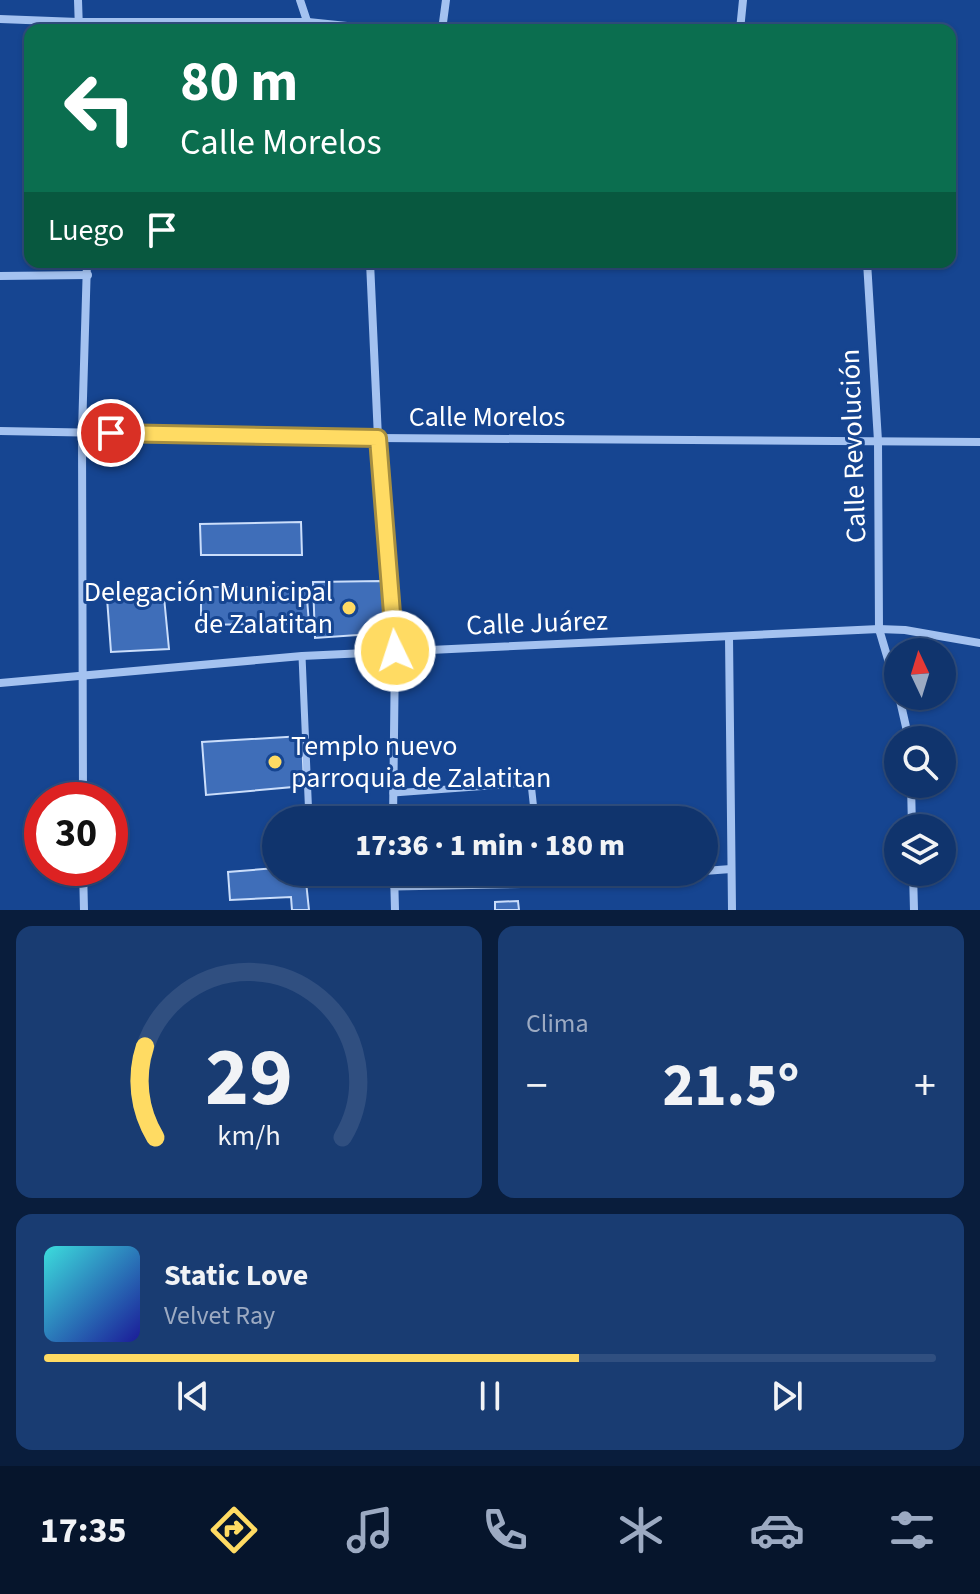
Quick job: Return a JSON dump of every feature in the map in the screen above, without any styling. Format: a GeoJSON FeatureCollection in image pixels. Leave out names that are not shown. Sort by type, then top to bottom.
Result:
{"type":"FeatureCollection","features":[{"type":"Feature","properties":{"kind":"street"},"geometry":{"type":"LineString","coordinates":[[78,0],[79,24]]}},
{"type":"Feature","properties":{"kind":"street"},"geometry":{"type":"LineString","coordinates":[[300,0],[308,24]]}},
{"type":"Feature","properties":{"kind":"street"},"geometry":{"type":"LineString","coordinates":[[443,24],[446,0]]}},
{"type":"Feature","properties":{"kind":"street"},"geometry":{"type":"LineString","coordinates":[[741,24],[743,0]]}},
{"type":"Feature","properties":{"kind":"street"},"geometry":{"type":"LineString","coordinates":[[0,19],[56,24]]}},
{"type":"Feature","properties":{"kind":"street"},"geometry":{"type":"LineString","coordinates":[[83,782],[82,432],[87,268]]}},
{"type":"Feature","properties":{"kind":"street"},"geometry":{"type":"LineString","coordinates":[[370,268],[378,438],[395,651],[393,806]]}},
{"type":"Feature","properties":{"kind":"street","name":"Calle Revolución"},"geometry":{"type":"LineString","coordinates":[[867,268],[878,441],[879,629],[884,646]]}},
{"type":"Feature","properties":{"kind":"street"},"geometry":{"type":"LineString","coordinates":[[0,276],[88,275]]}},
{"type":"Feature","properties":{"kind":"street","name":"Calle Morelos"},"geometry":{"type":"LineString","coordinates":[[0,431],[378,438],[980,442]]}},
{"type":"Feature","properties":{"kind":"street","name":"Calle Juárez"},"geometry":{"type":"LineString","coordinates":[[0,683],[302,656],[879,629],[905,630],[980,643]]}},
{"type":"Feature","properties":{"kind":"street"},"geometry":{"type":"LineString","coordinates":[[729,637],[732,910]]}},
{"type":"Feature","properties":{"kind":"street"},"geometry":{"type":"LineString","coordinates":[[302,656],[308,806]]}},
{"type":"Feature","properties":{"kind":"street"},"geometry":{"type":"LineString","coordinates":[[393,793],[531,783],[533,806]]}},
{"type":"Feature","properties":{"kind":"street"},"geometry":{"type":"LineString","coordinates":[[718,870],[731,869]]}},
{"type":"Feature","properties":{"kind":"street"},"geometry":{"type":"LineString","coordinates":[[83,886],[84,910]]}},
{"type":"Feature","properties":{"kind":"street"},"geometry":{"type":"LineString","coordinates":[[395,910],[394,887],[445,886]]}},
{"type":"Feature","properties":{"kind":"street"},"geometry":{"type":"LineString","coordinates":[[913,886],[914,910]]}},
{"type":"Feature","properties":{"kind":"building"},"geometry":{"type":"Polygon","coordinates":[[[301,522],[302,555],[201,555],[200,524],[301,522]]]}},
{"type":"Feature","properties":{"kind":"building","name":"Delegación Municipal de Zalatitan"},"geometry":{"type":"Polygon","coordinates":[[[381,581],[386,633],[315,638],[313,582],[381,581]]]}},
{"type":"Feature","properties":{"kind":"building"},"geometry":{"type":"Polygon","coordinates":[[[201,587],[306,587],[309,623],[201,625],[201,587]]]}},
{"type":"Feature","properties":{"kind":"building"},"geometry":{"type":"Polygon","coordinates":[[[164,597],[169,649],[111,652],[107,598],[164,597]]]}},
{"type":"Feature","properties":{"kind":"building","name":"Templo nuevo parroquia de Zalatitan"},"geometry":{"type":"Polygon","coordinates":[[[302,736],[304,786],[206,795],[202,742],[302,736]]]}},
{"type":"Feature","properties":{"kind":"building"},"geometry":{"type":"Polygon","coordinates":[[[262,869],[262,886],[306,886],[309,910],[292,910],[291,897],[230,900],[228,872],[262,869]]]}},
{"type":"Feature","properties":{"kind":"building"},"geometry":{"type":"Polygon","coordinates":[[[518,901],[519,910],[495,910],[495,902],[518,901]]]}},
{"type":"Feature","properties":{"kind":"place","name":"Delegación Municipal de Zalatitan"},"geometry":{"type":"Point","coordinates":[349,608]}},
{"type":"Feature","properties":{"kind":"place","name":"Templo nuevo parroquia de Zalatitan"},"geometry":{"type":"Point","coordinates":[275,762]}},
{"type":"Feature","properties":{"kind":"route"},"geometry":{"type":"LineString","coordinates":[[111,433],[378,438],[395,651]]}}]}
